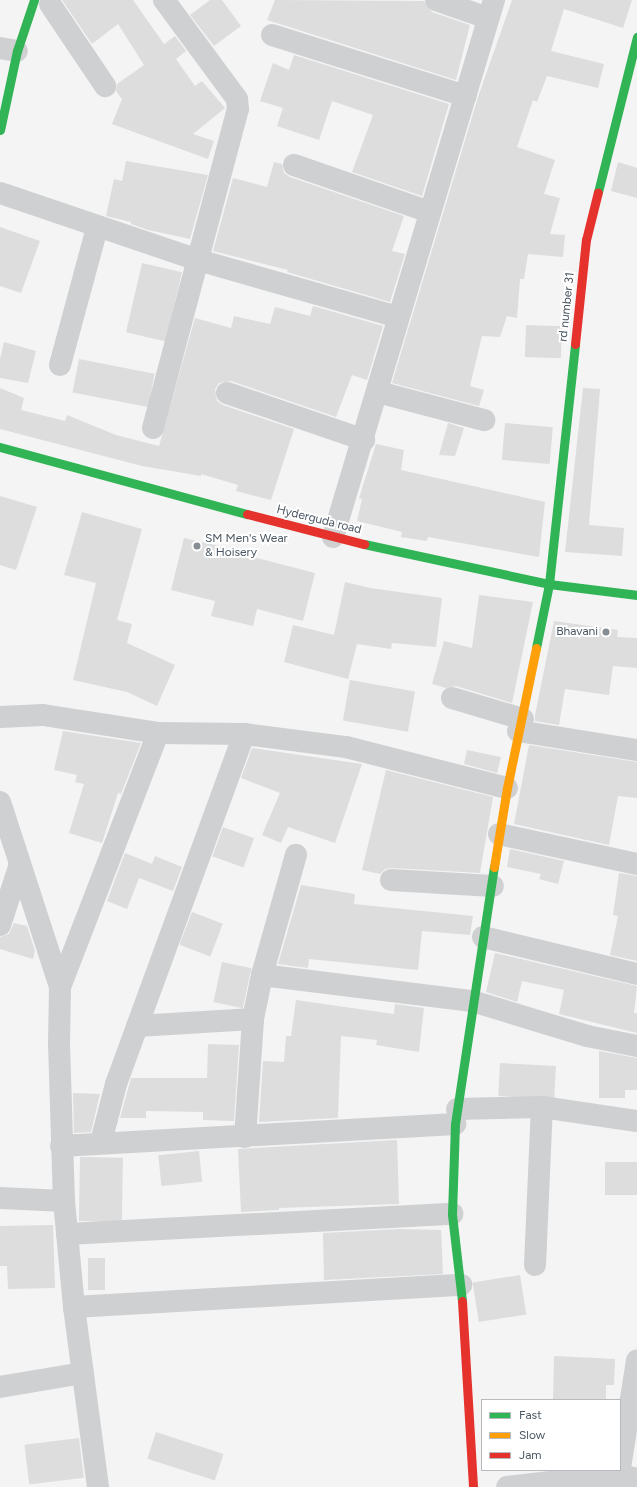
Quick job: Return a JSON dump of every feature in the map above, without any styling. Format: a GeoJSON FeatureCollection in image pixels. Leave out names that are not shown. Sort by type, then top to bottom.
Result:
{"type":"FeatureCollection","features":[{"type":"Feature","properties":{"kind":"street"},"geometry":{"type":"LineString","coordinates":[[333,537],[364,440],[398,317],[466,96],[491,9],[436,0]]}},
{"type":"Feature","properties":{"kind":"street"},"geometry":{"type":"LineString","coordinates":[[1,122],[8,50],[28,21],[46,1],[105,86]]}},
{"type":"Feature","properties":{"kind":"street"},"geometry":{"type":"LineString","coordinates":[[153,428],[238,109],[237,99],[173,3]]}},
{"type":"Feature","properties":{"kind":"street"},"geometry":{"type":"LineString","coordinates":[[272,35],[466,96]]}},
{"type":"Feature","properties":{"kind":"street","name":"rd number 31"},"geometry":{"type":"LineString","coordinates":[[473,1487],[461,1285],[452,1214],[456,1117],[472,1001],[482,937],[493,886],[499,834],[507,788],[549,584],[586,240],[637,38]]}},
{"type":"Feature","properties":{"kind":"street"},"geometry":{"type":"LineString","coordinates":[[294,165],[430,212]]}},
{"type":"Feature","properties":{"kind":"street"},"geometry":{"type":"LineString","coordinates":[[0,193],[97,228],[198,260],[398,317]]}},
{"type":"Feature","properties":{"kind":"street"},"geometry":{"type":"LineString","coordinates":[[60,365],[97,228]]}},
{"type":"Feature","properties":{"kind":"street"},"geometry":{"type":"LineString","coordinates":[[378,392],[484,420]]}},
{"type":"Feature","properties":{"kind":"street"},"geometry":{"type":"LineString","coordinates":[[227,393],[364,440]]}},
{"type":"Feature","properties":{"kind":"street","name":"Hyderguda road"},"geometry":{"type":"LineString","coordinates":[[0,447],[333,537],[549,584],[637,595]]}},
{"type":"Feature","properties":{"kind":"street"},"geometry":{"type":"LineString","coordinates":[[452,698],[521,725],[637,750]]}},
{"type":"Feature","properties":{"kind":"street"},"geometry":{"type":"LineString","coordinates":[[0,717],[43,715],[158,733],[244,734],[346,748],[507,788]]}},
{"type":"Feature","properties":{"kind":"street"},"geometry":{"type":"LineString","coordinates":[[60,987],[158,733]]}},
{"type":"Feature","properties":{"kind":"street"},"geometry":{"type":"LineString","coordinates":[[101,1142],[116,1084],[244,734]]}},
{"type":"Feature","properties":{"kind":"street"},"geometry":{"type":"LineString","coordinates":[[0,802],[60,987],[61,1146],[64,1201],[74,1307],[98,1487]]}},
{"type":"Feature","properties":{"kind":"street"},"geometry":{"type":"LineString","coordinates":[[499,834],[637,864]]}},
{"type":"Feature","properties":{"kind":"street"},"geometry":{"type":"LineString","coordinates":[[245,1137],[253,1019],[262,975],[296,855]]}},
{"type":"Feature","properties":{"kind":"street"},"geometry":{"type":"LineString","coordinates":[[0,926],[20,864]]}},
{"type":"Feature","properties":{"kind":"street"},"geometry":{"type":"LineString","coordinates":[[391,880],[493,886]]}},
{"type":"Feature","properties":{"kind":"street"},"geometry":{"type":"LineString","coordinates":[[482,937],[637,974]]}},
{"type":"Feature","properties":{"kind":"street"},"geometry":{"type":"LineString","coordinates":[[262,975],[472,1001],[587,1036],[637,1046]]}},
{"type":"Feature","properties":{"kind":"street"},"geometry":{"type":"LineString","coordinates":[[137,1026],[253,1019]]}},
{"type":"Feature","properties":{"kind":"street"},"geometry":{"type":"LineString","coordinates":[[61,1146],[101,1142],[245,1137],[456,1117],[542,1107],[637,1121]]}},
{"type":"Feature","properties":{"kind":"street"},"geometry":{"type":"LineString","coordinates":[[535,1265],[542,1107]]}},
{"type":"Feature","properties":{"kind":"street"},"geometry":{"type":"LineString","coordinates":[[0,1198],[64,1201]]}},
{"type":"Feature","properties":{"kind":"street"},"geometry":{"type":"LineString","coordinates":[[67,1234],[452,1214]]}},
{"type":"Feature","properties":{"kind":"street"},"geometry":{"type":"LineString","coordinates":[[74,1307],[461,1285]]}},
{"type":"Feature","properties":{"kind":"street"},"geometry":{"type":"LineString","coordinates":[[507,1487],[624,1480],[637,1360]]}},
{"type":"Feature","properties":{"kind":"street"},"geometry":{"type":"LineString","coordinates":[[0,1387],[83,1373]]}},
{"type":"Feature","properties":{"kind":"building"},"geometry":{"type":"Polygon","coordinates":[[[62,0],[133,0],[164,44],[175,36],[186,51],[176,59],[195,86],[202,81],[225,108],[193,134],[214,141],[208,159],[112,124],[122,99],[116,91],[117,84],[144,65],[118,24],[92,44],[62,0]]]}},
{"type":"Feature","properties":{"kind":"building"},"geometry":{"type":"Polygon","coordinates":[[[210,0],[222,0],[241,26],[214,46],[190,15],[210,0]]]}},
{"type":"Feature","properties":{"kind":"building"},"geometry":{"type":"Polygon","coordinates":[[[275,0],[424,1],[432,12],[470,25],[456,80],[267,20],[275,0]]]}},
{"type":"Feature","properties":{"kind":"building"},"geometry":{"type":"Polygon","coordinates":[[[512,0],[632,0],[623,28],[564,9],[551,51],[604,64],[598,88],[547,76],[537,102],[533,100],[517,147],[555,160],[544,194],[560,198],[550,234],[565,235],[563,257],[528,254],[524,279],[520,279],[517,318],[507,316],[500,337],[482,336],[470,386],[484,390],[479,406],[392,383],[478,97],[512,0]]]}},
{"type":"Feature","properties":{"kind":"building"},"geometry":{"type":"Polygon","coordinates":[[[294,55],[449,104],[422,196],[352,172],[373,115],[332,101],[319,140],[277,126],[283,108],[260,101],[273,63],[289,70],[294,55]]]}},
{"type":"Feature","properties":{"kind":"building"},"geometry":{"type":"Polygon","coordinates":[[[126,161],[208,175],[190,239],[148,230],[131,224],[131,222],[106,216],[114,179],[122,181],[126,161]]]}},
{"type":"Feature","properties":{"kind":"building"},"geometry":{"type":"Polygon","coordinates":[[[274,162],[282,164],[284,173],[290,177],[404,216],[392,251],[405,254],[390,302],[287,272],[288,270],[213,251],[233,178],[267,187],[274,162]]]}},
{"type":"Feature","properties":{"kind":"building"},"geometry":{"type":"Polygon","coordinates":[[[618,162],[637,168],[637,198],[611,191],[618,162]]]}},
{"type":"Feature","properties":{"kind":"building"},"geometry":{"type":"Polygon","coordinates":[[[0,227],[40,241],[21,293],[0,286],[0,227]]]}},
{"type":"Feature","properties":{"kind":"building"},"geometry":{"type":"Polygon","coordinates":[[[142,263],[182,272],[166,341],[126,332],[142,263]]]}},
{"type":"Feature","properties":{"kind":"building"},"geometry":{"type":"Polygon","coordinates":[[[313,306],[383,326],[367,380],[352,375],[336,417],[231,381],[219,383],[215,389],[217,401],[223,405],[294,429],[271,500],[236,491],[238,485],[201,474],[201,476],[142,466],[0,429],[0,388],[24,398],[21,410],[65,421],[67,415],[116,435],[159,446],[195,318],[231,328],[234,316],[270,324],[275,307],[310,316],[313,306]]]}},
{"type":"Feature","properties":{"kind":"building"},"geometry":{"type":"Polygon","coordinates":[[[526,325],[562,326],[561,358],[525,357],[526,325]]]}},
{"type":"Feature","properties":{"kind":"building"},"geometry":{"type":"Polygon","coordinates":[[[4,342],[36,351],[28,383],[0,378],[0,359],[4,342]]]}},
{"type":"Feature","properties":{"kind":"building"},"geometry":{"type":"Polygon","coordinates":[[[79,359],[155,374],[148,407],[73,392],[79,359]]]}},
{"type":"Feature","properties":{"kind":"building"},"geometry":{"type":"Polygon","coordinates":[[[583,388],[600,389],[589,525],[624,528],[622,556],[565,552],[583,388]]]}},
{"type":"Feature","properties":{"kind":"building"},"geometry":{"type":"Polygon","coordinates":[[[448,423],[464,428],[455,456],[439,455],[448,423]]]}},
{"type":"Feature","properties":{"kind":"building"},"geometry":{"type":"Polygon","coordinates":[[[505,423],[553,427],[550,464],[502,460],[505,423]]]}},
{"type":"Feature","properties":{"kind":"building"},"geometry":{"type":"Polygon","coordinates":[[[376,444],[404,450],[401,470],[545,502],[539,557],[428,537],[427,541],[401,537],[402,532],[357,521],[362,499],[359,498],[376,444]]]}},
{"type":"Feature","properties":{"kind":"building"},"geometry":{"type":"Polygon","coordinates":[[[0,496],[37,507],[16,570],[0,565],[0,496]]]}},
{"type":"Feature","properties":{"kind":"building"},"geometry":{"type":"Polygon","coordinates":[[[82,512],[142,529],[117,620],[132,624],[127,643],[175,665],[157,706],[127,692],[73,680],[96,583],[64,575],[82,512]]]}},
{"type":"Feature","properties":{"kind":"building"},"geometry":{"type":"Polygon","coordinates":[[[184,538],[245,552],[245,555],[315,573],[303,621],[257,609],[253,626],[211,616],[215,601],[171,590],[184,538]]]}},
{"type":"Feature","properties":{"kind":"building"},"geometry":{"type":"Polygon","coordinates":[[[345,582],[370,588],[442,598],[436,647],[392,643],[391,649],[357,644],[348,679],[284,662],[293,625],[334,635],[345,582]]]}},
{"type":"Feature","properties":{"kind":"building"},"geometry":{"type":"Polygon","coordinates":[[[479,595],[533,602],[512,703],[456,686],[446,688],[432,684],[444,641],[472,648],[479,595]]]}},
{"type":"Feature","properties":{"kind":"building"},"geometry":{"type":"Polygon","coordinates":[[[554,621],[618,630],[617,637],[637,638],[637,668],[613,666],[609,695],[565,689],[559,725],[535,721],[554,621]]]}},
{"type":"Feature","properties":{"kind":"building"},"geometry":{"type":"Polygon","coordinates":[[[350,680],[415,691],[408,732],[343,720],[350,680]]]}},
{"type":"Feature","properties":{"kind":"building"},"geometry":{"type":"Polygon","coordinates":[[[63,731],[141,743],[121,794],[118,793],[102,843],[69,833],[84,784],[75,782],[77,775],[54,770],[63,731]]]}},
{"type":"Feature","properties":{"kind":"building"},"geometry":{"type":"Polygon","coordinates":[[[529,745],[637,762],[637,798],[618,796],[609,845],[514,824],[529,745]]]}},
{"type":"Feature","properties":{"kind":"building"},"geometry":{"type":"Polygon","coordinates":[[[252,748],[362,764],[335,843],[288,827],[281,843],[262,835],[280,793],[241,778],[252,748]]]}},
{"type":"Feature","properties":{"kind":"building"},"geometry":{"type":"Polygon","coordinates":[[[467,750],[501,757],[497,773],[464,764],[467,750]]]}},
{"type":"Feature","properties":{"kind":"building"},"geometry":{"type":"Polygon","coordinates":[[[386,770],[493,797],[480,873],[392,868],[385,869],[380,874],[362,870],[386,770]]]}},
{"type":"Feature","properties":{"kind":"building"},"geometry":{"type":"Polygon","coordinates":[[[223,827],[254,838],[243,867],[212,856],[223,827]]]}},
{"type":"Feature","properties":{"kind":"building"},"geometry":{"type":"Polygon","coordinates":[[[510,849],[564,861],[558,884],[539,879],[541,874],[507,867],[510,849]]]}},
{"type":"Feature","properties":{"kind":"building"},"geometry":{"type":"Polygon","coordinates":[[[125,853],[152,864],[155,856],[182,867],[173,891],[139,878],[127,909],[107,901],[125,853]]]}},
{"type":"Feature","properties":{"kind":"building"},"geometry":{"type":"Polygon","coordinates":[[[619,873],[637,876],[637,961],[610,955],[618,916],[613,915],[619,873]]]}},
{"type":"Feature","properties":{"kind":"building"},"geometry":{"type":"Polygon","coordinates":[[[301,885],[355,894],[354,904],[473,916],[470,935],[422,931],[418,970],[309,959],[308,968],[278,964],[301,885]]]}},
{"type":"Feature","properties":{"kind":"building"},"geometry":{"type":"Polygon","coordinates":[[[192,912],[223,924],[210,957],[179,945],[192,912]]]}},
{"type":"Feature","properties":{"kind":"building"},"geometry":{"type":"Polygon","coordinates":[[[14,923],[27,926],[35,951],[33,959],[0,949],[0,937],[9,934],[14,923]]]}},
{"type":"Feature","properties":{"kind":"building"},"geometry":{"type":"Polygon","coordinates":[[[495,953],[637,986],[634,1013],[637,1013],[637,1033],[559,1014],[564,990],[522,981],[517,1002],[486,992],[495,953]]]}},
{"type":"Feature","properties":{"kind":"building"},"geometry":{"type":"Polygon","coordinates":[[[222,962],[251,968],[243,1008],[213,1002],[222,962]]]}},
{"type":"Feature","properties":{"kind":"building"},"geometry":{"type":"Polygon","coordinates":[[[296,1000],[394,1014],[395,1004],[424,1008],[419,1052],[376,1045],[377,1040],[341,1036],[338,1118],[259,1122],[263,1061],[284,1062],[286,1036],[291,1036],[296,1000]]]}},
{"type":"Feature","properties":{"kind":"building"},"geometry":{"type":"Polygon","coordinates":[[[208,1044],[239,1045],[234,1121],[203,1120],[203,1112],[146,1111],[146,1118],[120,1118],[131,1078],[207,1078],[208,1044]]]}},
{"type":"Feature","properties":{"kind":"building"},"geometry":{"type":"Polygon","coordinates":[[[599,1051],[637,1058],[637,1090],[625,1090],[625,1098],[599,1098],[599,1051]]]}},
{"type":"Feature","properties":{"kind":"building"},"geometry":{"type":"Polygon","coordinates":[[[500,1063],[556,1066],[554,1099],[498,1096],[500,1063]]]}},
{"type":"Feature","properties":{"kind":"building"},"geometry":{"type":"Polygon","coordinates":[[[73,1093],[100,1094],[91,1132],[74,1133],[73,1093]]]}},
{"type":"Feature","properties":{"kind":"building"},"geometry":{"type":"Polygon","coordinates":[[[397,1140],[399,1204],[279,1208],[279,1210],[241,1212],[238,1149],[397,1140]]]}},
{"type":"Feature","properties":{"kind":"building"},"geometry":{"type":"Polygon","coordinates":[[[199,1151],[202,1182],[161,1186],[158,1155],[199,1151]]]}},
{"type":"Feature","properties":{"kind":"building"},"geometry":{"type":"Polygon","coordinates":[[[80,1157],[123,1158],[122,1222],[79,1221],[80,1157]]]}},
{"type":"Feature","properties":{"kind":"building"},"geometry":{"type":"Polygon","coordinates":[[[605,1162],[637,1162],[637,1195],[605,1195],[605,1162]]]}},
{"type":"Feature","properties":{"kind":"building"},"geometry":{"type":"Polygon","coordinates":[[[53,1225],[55,1288],[8,1289],[7,1266],[0,1266],[0,1226],[53,1225]]]}},
{"type":"Feature","properties":{"kind":"building"},"geometry":{"type":"Polygon","coordinates":[[[400,1229],[441,1230],[443,1274],[324,1280],[323,1233],[400,1229]]]}},
{"type":"Feature","properties":{"kind":"building"},"geometry":{"type":"Polygon","coordinates":[[[88,1258],[105,1258],[105,1290],[88,1290],[88,1258]]]}},
{"type":"Feature","properties":{"kind":"building"},"geometry":{"type":"Polygon","coordinates":[[[520,1275],[526,1315],[479,1322],[473,1283],[520,1275]]]}},
{"type":"Feature","properties":{"kind":"building"},"geometry":{"type":"Polygon","coordinates":[[[554,1356],[615,1359],[614,1385],[606,1385],[606,1399],[553,1399],[554,1356]]]}},
{"type":"Feature","properties":{"kind":"building"},"geometry":{"type":"Polygon","coordinates":[[[156,1432],[224,1454],[215,1481],[147,1459],[156,1432]]]}},
{"type":"Feature","properties":{"kind":"building"},"geometry":{"type":"Polygon","coordinates":[[[79,1438],[84,1478],[29,1484],[24,1445],[79,1438]]]}},
{"type":"Feature","properties":{"kind":"traffic: fast"},"geometry":{"type":"LineString","coordinates":[[0,130],[17,51],[34,0]]}},
{"type":"Feature","properties":{"kind":"traffic: fast"},"geometry":{"type":"LineString","coordinates":[[598,192],[637,37]]}},
{"type":"Feature","properties":{"kind":"traffic: fast"},"geometry":{"type":"LineString","coordinates":[[536,648],[549,584],[575,344]]}},
{"type":"Feature","properties":{"kind":"traffic: fast"},"geometry":{"type":"LineString","coordinates":[[0,447],[247,514]]}},
{"type":"Feature","properties":{"kind":"traffic: fast"},"geometry":{"type":"LineString","coordinates":[[364,544],[549,584],[637,595]]}},
{"type":"Feature","properties":{"kind":"traffic: fast"},"geometry":{"type":"LineString","coordinates":[[462,1301],[452,1214],[455,1124],[494,867]]}},
{"type":"Feature","properties":{"kind":"traffic: slow"},"geometry":{"type":"LineString","coordinates":[[494,867],[507,788],[536,648]]}},
{"type":"Feature","properties":{"kind":"traffic: jam"},"geometry":{"type":"LineString","coordinates":[[575,344],[586,240],[598,192]]}},
{"type":"Feature","properties":{"kind":"traffic: jam"},"geometry":{"type":"LineString","coordinates":[[247,514],[364,544]]}},
{"type":"Feature","properties":{"kind":"traffic: jam"},"geometry":{"type":"LineString","coordinates":[[462,1301],[473,1487]]}},
{"type":"Feature","properties":{"kind":"place","name":"SM Men's Wear & Hoisery"},"geometry":{"type":"Point","coordinates":[197,546]}},
{"type":"Feature","properties":{"kind":"place","name":"Bhavani"},"geometry":{"type":"Point","coordinates":[606,632]}}]}
